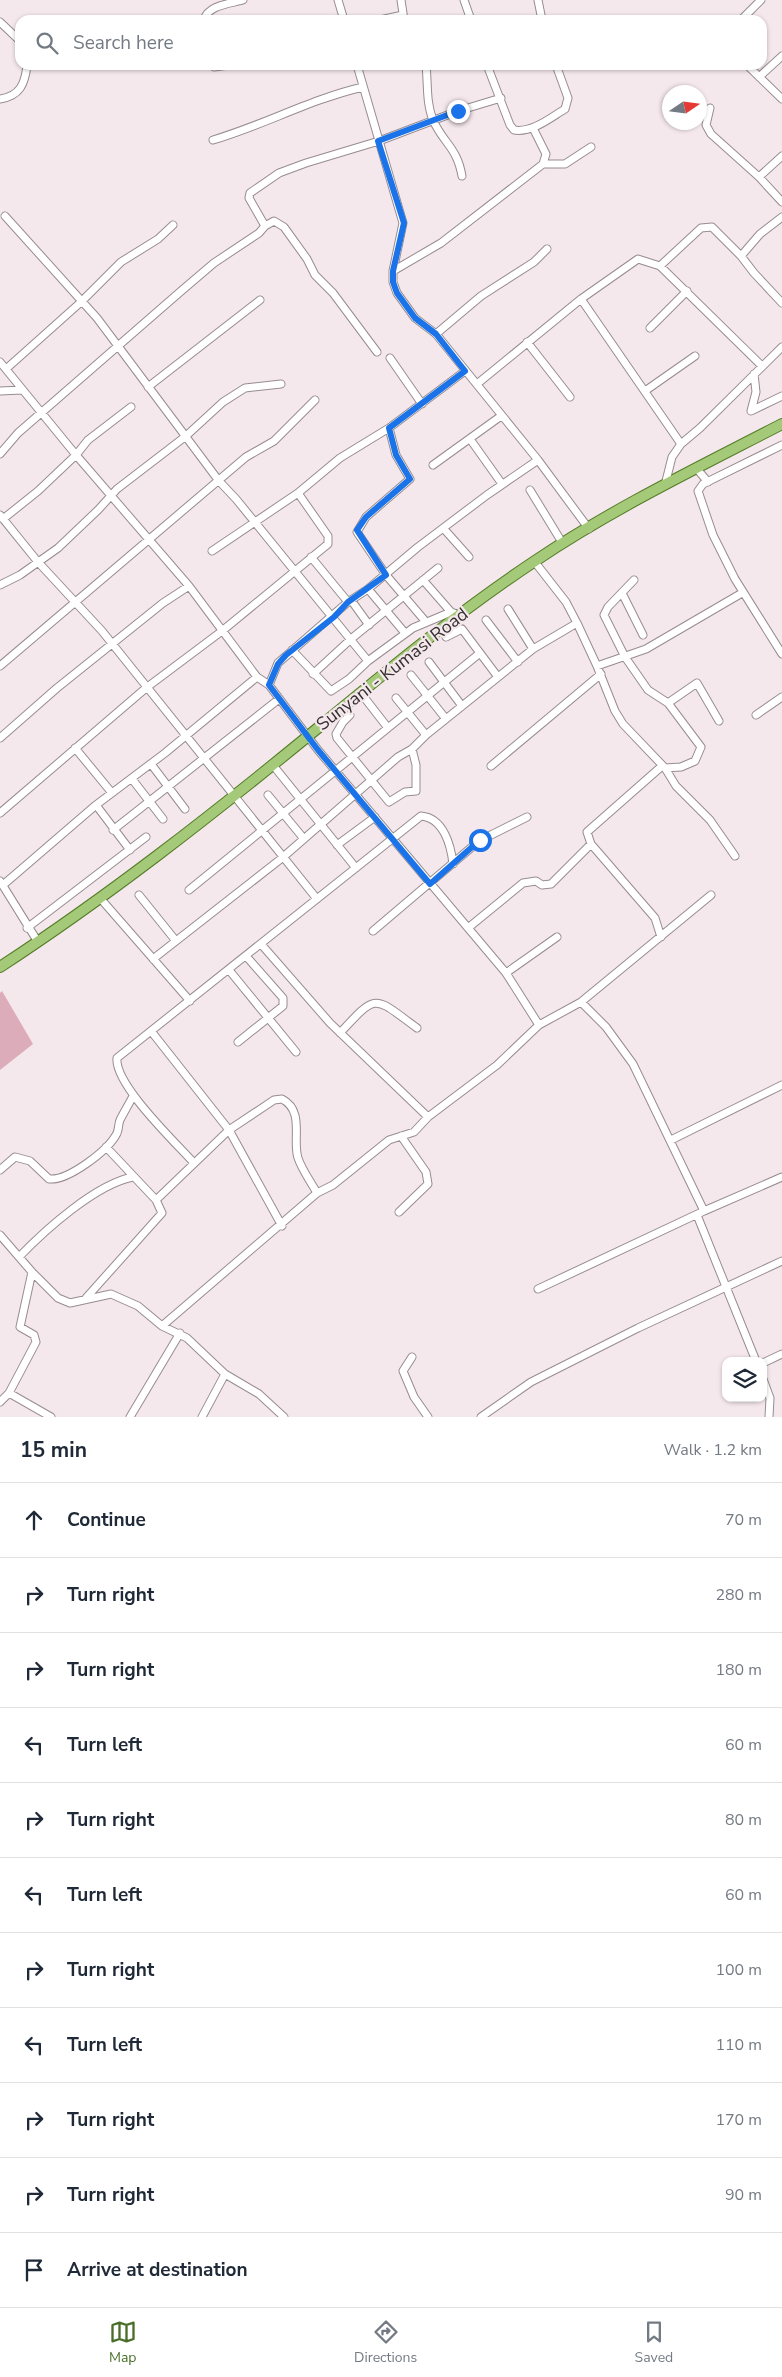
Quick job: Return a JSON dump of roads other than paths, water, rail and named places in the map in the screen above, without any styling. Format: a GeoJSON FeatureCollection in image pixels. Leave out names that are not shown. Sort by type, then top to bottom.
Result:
{"type":"FeatureCollection","features":[{"type":"Feature","properties":{"kind":"main road","name":"Sunyani - Kumasi Road"},"geometry":{"type":"LineString","coordinates":[[0,967],[170,847],[455,614],[534,561],[664,485],[782,424]]}},
{"type":"Feature","properties":{"kind":"street"},"geometry":{"type":"LineString","coordinates":[[205,15],[213,8],[243,0]]}},
{"type":"Feature","properties":{"kind":"street"},"geometry":{"type":"LineString","coordinates":[[338,0],[342,15]]}},
{"type":"Feature","properties":{"kind":"street"},"geometry":{"type":"LineString","coordinates":[[402,0],[403,15]]}},
{"type":"Feature","properties":{"kind":"street"},"geometry":{"type":"LineString","coordinates":[[464,0],[469,15]]}},
{"type":"Feature","properties":{"kind":"street"},"geometry":{"type":"LineString","coordinates":[[538,0],[541,15]]}},
{"type":"Feature","properties":{"kind":"street"},"geometry":{"type":"LineString","coordinates":[[746,15],[761,0]]}},
{"type":"Feature","properties":{"kind":"street"},"geometry":{"type":"LineString","coordinates":[[0,22],[15,36]]}},
{"type":"Feature","properties":{"kind":"street"},"geometry":{"type":"LineString","coordinates":[[767,70],[782,56]]}},
{"type":"Feature","properties":{"kind":"street"},"geometry":{"type":"LineString","coordinates":[[0,99],[16,94],[23,85],[26,70]]}},
{"type":"Feature","properties":{"kind":"street"},"geometry":{"type":"LineString","coordinates":[[358,70],[404,223],[393,271],[393,282],[403,303],[415,318],[436,334],[538,460],[589,529]]}},
{"type":"Feature","properties":{"kind":"street"},"geometry":{"type":"LineString","coordinates":[[426,70],[430,109],[434,121],[455,152],[462,176]]}},
{"type":"Feature","properties":{"kind":"street"},"geometry":{"type":"LineString","coordinates":[[490,70],[510,125],[514,130],[520,131],[533,128],[565,109],[568,98],[558,70]]}},
{"type":"Feature","properties":{"kind":"street"},"geometry":{"type":"LineString","coordinates":[[752,70],[782,99]]}},
{"type":"Feature","properties":{"kind":"street"},"geometry":{"type":"LineString","coordinates":[[759,77],[767,70]]}},
{"type":"Feature","properties":{"kind":"street"},"geometry":{"type":"LineString","coordinates":[[213,140],[339,93],[363,88]]}},
{"type":"Feature","properties":{"kind":"street"},"geometry":{"type":"LineString","coordinates":[[265,226],[249,198],[250,193],[288,170],[501,98]]}},
{"type":"Feature","properties":{"kind":"street"},"geometry":{"type":"LineString","coordinates":[[710,108],[706,125],[711,134],[759,177],[782,202]]}},
{"type":"Feature","properties":{"kind":"street"},"geometry":{"type":"LineString","coordinates":[[533,128],[546,154],[544,164]]}},
{"type":"Feature","properties":{"kind":"street"},"geometry":{"type":"LineString","coordinates":[[393,271],[441,244],[544,164],[565,164],[591,147]]}},
{"type":"Feature","properties":{"kind":"street"},"geometry":{"type":"LineString","coordinates":[[759,177],[782,156]]}},
{"type":"Feature","properties":{"kind":"street"},"geometry":{"type":"LineString","coordinates":[[5,216],[119,346],[219,481],[334,617],[368,662]]}},
{"type":"Feature","properties":{"kind":"street"},"geometry":{"type":"LineString","coordinates":[[741,256],[760,234],[782,217]]}},
{"type":"Feature","properties":{"kind":"street"},"geometry":{"type":"LineString","coordinates":[[0,454],[11,439],[214,263],[274,221],[284,227],[307,259],[315,275],[334,293],[377,352]]}},
{"type":"Feature","properties":{"kind":"street"},"geometry":{"type":"LineString","coordinates":[[6,369],[81,302],[121,262],[158,239],[174,225]]}},
{"type":"Feature","properties":{"kind":"street"},"geometry":{"type":"LineString","coordinates":[[660,266],[701,228],[712,227],[741,256],[782,303]]}},
{"type":"Feature","properties":{"kind":"street"},"geometry":{"type":"LineString","coordinates":[[436,334],[482,296],[534,262],[547,249]]}},
{"type":"Feature","properties":{"kind":"street"},"geometry":{"type":"LineString","coordinates":[[477,384],[581,299],[638,259],[660,266],[762,366]]}},
{"type":"Feature","properties":{"kind":"street"},"geometry":{"type":"LineString","coordinates":[[650,328],[687,291]]}},
{"type":"Feature","properties":{"kind":"street"},"geometry":{"type":"LineString","coordinates":[[581,299],[681,444]]}},
{"type":"Feature","properties":{"kind":"street"},"geometry":{"type":"LineString","coordinates":[[148,387],[260,300]]}},
{"type":"Feature","properties":{"kind":"street"},"geometry":{"type":"LineString","coordinates":[[527,342],[570,397]]}},
{"type":"Feature","properties":{"kind":"street"},"geometry":{"type":"LineString","coordinates":[[664,485],[672,457],[681,444],[700,428],[782,347]]}},
{"type":"Feature","properties":{"kind":"street"},"geometry":{"type":"LineString","coordinates":[[645,391],[694,356]]}},
{"type":"Feature","properties":{"kind":"street"},"geometry":{"type":"LineString","coordinates":[[390,358],[422,404]]}},
{"type":"Feature","properties":{"kind":"street"},"geometry":{"type":"LineString","coordinates":[[0,362],[76,455],[189,586],[257,677],[269,685],[307,736],[506,972],[539,1024]]}},
{"type":"Feature","properties":{"kind":"street"},"geometry":{"type":"LineString","coordinates":[[212,551],[255,524],[298,493],[340,458],[389,428],[465,371]]}},
{"type":"Feature","properties":{"kind":"street"},"geometry":{"type":"LineString","coordinates":[[754,374],[756,392],[751,411],[782,396]]}},
{"type":"Feature","properties":{"kind":"street"},"geometry":{"type":"LineString","coordinates":[[0,585],[20,575],[75,533],[111,495],[186,436],[217,407],[244,388],[282,384]]}},
{"type":"Feature","properties":{"kind":"street"},"geometry":{"type":"LineString","coordinates":[[0,391],[22,390]]}},
{"type":"Feature","properties":{"kind":"street"},"geometry":{"type":"LineString","coordinates":[[0,666],[246,457],[274,441],[315,400]]}},
{"type":"Feature","properties":{"kind":"street"},"geometry":{"type":"LineString","coordinates":[[130,407],[88,440],[76,455],[38,491],[2,517],[38,562],[76,600],[282,858],[317,899]]}},
{"type":"Feature","properties":{"kind":"street"},"geometry":{"type":"LineString","coordinates":[[433,465],[501,416]]}},
{"type":"Feature","properties":{"kind":"street"},"geometry":{"type":"LineString","coordinates":[[389,428],[396,455],[410,479],[366,517],[357,530],[386,575],[405,595],[426,622]]}},
{"type":"Feature","properties":{"kind":"street"},"geometry":{"type":"LineString","coordinates":[[470,439],[502,484]]}},
{"type":"Feature","properties":{"kind":"street"},"geometry":{"type":"LineString","coordinates":[[782,445],[699,488],[699,497],[713,536],[742,593],[782,654]]}},
{"type":"Feature","properties":{"kind":"street"},"geometry":{"type":"LineString","coordinates":[[269,685],[278,664],[292,650],[334,617],[350,601],[502,484],[538,460]]}},
{"type":"Feature","properties":{"kind":"street"},"geometry":{"type":"LineString","coordinates":[[697,469],[708,482]]}},
{"type":"Feature","properties":{"kind":"street"},"geometry":{"type":"LineString","coordinates":[[530,490],[563,544]]}},
{"type":"Feature","properties":{"kind":"street"},"geometry":{"type":"LineString","coordinates":[[0,813],[146,688],[222,631],[328,544],[330,540],[326,532],[298,493]]}},
{"type":"Feature","properties":{"kind":"street"},"geometry":{"type":"LineString","coordinates":[[444,529],[469,557]]}},
{"type":"Feature","properties":{"kind":"street"},"geometry":{"type":"LineString","coordinates":[[311,557],[369,625]]}},
{"type":"Feature","properties":{"kind":"street"},"geometry":{"type":"LineString","coordinates":[[534,561],[566,602],[601,674],[615,711],[623,724],[664,767],[676,786],[710,820],[735,856]]}},
{"type":"Feature","properties":{"kind":"street"},"geometry":{"type":"LineString","coordinates":[[313,674],[351,639],[438,568]]}},
{"type":"Feature","properties":{"kind":"street"},"geometry":{"type":"LineString","coordinates":[[292,650],[329,690],[333,691],[406,633],[426,622],[455,614],[423,580]]}},
{"type":"Feature","properties":{"kind":"street"},"geometry":{"type":"LineString","coordinates":[[634,580],[604,612],[604,615],[625,657],[648,690],[668,703],[701,747],[701,750],[695,761],[689,764],[681,767],[664,767],[590,828],[588,836],[591,844],[655,918],[661,937]]}},
{"type":"Feature","properties":{"kind":"street"},"geometry":{"type":"LineString","coordinates":[[0,738],[57,688],[163,603],[189,586]]}},
{"type":"Feature","properties":{"kind":"street"},"geometry":{"type":"LineString","coordinates":[[368,589],[406,633]]}},
{"type":"Feature","properties":{"kind":"street"},"geometry":{"type":"LineString","coordinates":[[622,593],[642,636]]}},
{"type":"Feature","properties":{"kind":"street"},"geometry":{"type":"LineString","coordinates":[[597,666],[625,657],[671,636],[742,593]]}},
{"type":"Feature","properties":{"kind":"street"},"geometry":{"type":"LineString","coordinates":[[508,608],[533,649]]}},
{"type":"Feature","properties":{"kind":"street"},"geometry":{"type":"LineString","coordinates":[[486,620],[518,662]]}},
{"type":"Feature","properties":{"kind":"street"},"geometry":{"type":"LineString","coordinates":[[153,959],[282,858],[398,757],[412,749],[426,735],[533,649],[577,623]]}},
{"type":"Feature","properties":{"kind":"street"},"geometry":{"type":"LineString","coordinates":[[446,637],[462,629],[498,677]]}},
{"type":"Feature","properties":{"kind":"street"},"geometry":{"type":"LineString","coordinates":[[189,890],[480,653]]}},
{"type":"Feature","properties":{"kind":"street"},"geometry":{"type":"LineString","coordinates":[[429,662],[462,706]]}},
{"type":"Feature","properties":{"kind":"street"},"geometry":{"type":"LineString","coordinates":[[491,766],[601,674]]}},
{"type":"Feature","properties":{"kind":"street"},"geometry":{"type":"LineString","coordinates":[[411,675],[446,719]]}},
{"type":"Feature","properties":{"kind":"street"},"geometry":{"type":"LineString","coordinates":[[38,942],[27,928],[2,883],[257,677]]}},
{"type":"Feature","properties":{"kind":"street"},"geometry":{"type":"LineString","coordinates":[[668,703],[697,683],[719,721]]}},
{"type":"Feature","properties":{"kind":"street"},"geometry":{"type":"LineString","coordinates":[[360,692],[388,728]]}},
{"type":"Feature","properties":{"kind":"street"},"geometry":{"type":"LineString","coordinates":[[756,715],[782,697]]}},
{"type":"Feature","properties":{"kind":"street"},"geometry":{"type":"LineString","coordinates":[[396,698],[426,735]]}},
{"type":"Feature","properties":{"kind":"street"},"geometry":{"type":"LineString","coordinates":[[113,830],[205,760],[280,699]]}},
{"type":"Feature","properties":{"kind":"street"},"geometry":{"type":"LineString","coordinates":[[350,715],[336,734],[389,802],[405,792],[415,791],[416,765],[412,749]]}},
{"type":"Feature","properties":{"kind":"street"},"geometry":{"type":"LineString","coordinates":[[75,748],[112,793]]}},
{"type":"Feature","properties":{"kind":"street"},"geometry":{"type":"LineString","coordinates":[[151,764],[185,809]]}},
{"type":"Feature","properties":{"kind":"street"},"geometry":{"type":"LineString","coordinates":[[272,764],[356,868]]}},
{"type":"Feature","properties":{"kind":"street"},"geometry":{"type":"LineString","coordinates":[[132,779],[151,801],[163,819]]}},
{"type":"Feature","properties":{"kind":"street"},"geometry":{"type":"LineString","coordinates":[[268,795],[304,839]]}},
{"type":"Feature","properties":{"kind":"street"},"geometry":{"type":"LineString","coordinates":[[96,806],[130,850]]}},
{"type":"Feature","properties":{"kind":"street"},"geometry":{"type":"LineString","coordinates":[[193,1162],[133,1096],[118,1068],[117,1058],[421,816],[434,821],[443,830],[451,847],[453,864]]}},
{"type":"Feature","properties":{"kind":"street"},"geometry":{"type":"LineString","coordinates":[[337,845],[375,817]]}},
{"type":"Feature","properties":{"kind":"street"},"geometry":{"type":"LineString","coordinates":[[374,931],[480,840],[527,817]]}},
{"type":"Feature","properties":{"kind":"street"},"geometry":{"type":"LineString","coordinates":[[27,928],[146,837]]}},
{"type":"Feature","properties":{"kind":"street"},"geometry":{"type":"LineString","coordinates":[[468,928],[523,882],[536,880],[542,885],[551,884],[591,844]]}},
{"type":"Feature","properties":{"kind":"street"},"geometry":{"type":"LineString","coordinates":[[139,895],[176,941]]}},
{"type":"Feature","properties":{"kind":"street"},"geometry":{"type":"LineString","coordinates":[[162,1326],[282,1226],[318,1193],[333,1184],[389,1140],[414,1132],[428,1117],[496,1065],[539,1024],[581,1002],[711,895]]}},
{"type":"Feature","properties":{"kind":"street"},"geometry":{"type":"LineString","coordinates":[[100,898],[190,1000]]}},
{"type":"Feature","properties":{"kind":"street"},"geometry":{"type":"LineString","coordinates":[[506,972],[557,937]]}},
{"type":"Feature","properties":{"kind":"street"},"geometry":{"type":"LineString","coordinates":[[261,944],[340,1033],[428,1117]]}},
{"type":"Feature","properties":{"kind":"street"},"geometry":{"type":"LineString","coordinates":[[238,1042],[283,1006],[283,998],[246,956]]}},
{"type":"Feature","properties":{"kind":"street"},"geometry":{"type":"LineString","coordinates":[[229,970],[296,1052]]}},
{"type":"Feature","properties":{"kind":"street"},"geometry":{"type":"LineString","coordinates":[[581,1002],[613,1036],[633,1064],[704,1211]]}},
{"type":"Feature","properties":{"kind":"street"},"geometry":{"type":"LineString","coordinates":[[340,1033],[364,1007],[372,1003],[383,1003],[417,1028]]}},
{"type":"Feature","properties":{"kind":"street"},"geometry":{"type":"LineString","coordinates":[[151,1031],[229,1130],[282,1226]]}},
{"type":"Feature","properties":{"kind":"street"},"geometry":{"type":"LineString","coordinates":[[671,1140],[782,1084]]}},
{"type":"Feature","properties":{"kind":"street"},"geometry":{"type":"LineString","coordinates":[[0,1170],[15,1157],[30,1162],[44,1176],[54,1179],[82,1166],[106,1147],[117,1135],[120,1120],[133,1096]]}},
{"type":"Feature","properties":{"kind":"street"},"geometry":{"type":"LineString","coordinates":[[156,1200],[193,1162],[229,1130],[274,1100],[287,1102],[295,1117],[299,1161],[318,1193]]}},
{"type":"Feature","properties":{"kind":"street"},"geometry":{"type":"LineString","coordinates":[[399,1212],[428,1184],[426,1172],[401,1136]]}},
{"type":"Feature","properties":{"kind":"street"},"geometry":{"type":"LineString","coordinates":[[86,1298],[161,1215],[156,1200],[133,1178],[106,1147]]}},
{"type":"Feature","properties":{"kind":"street"},"geometry":{"type":"LineString","coordinates":[[19,1257],[54,1223],[112,1184],[133,1178]]}},
{"type":"Feature","properties":{"kind":"street"},"geometry":{"type":"LineString","coordinates":[[538,1289],[704,1211],[782,1178]]}},
{"type":"Feature","properties":{"kind":"street"},"geometry":{"type":"LineString","coordinates":[[697,1215],[754,1357]]}},
{"type":"Feature","properties":{"kind":"street"},"geometry":{"type":"LineString","coordinates":[[0,1235],[32,1272],[58,1298],[66,1302],[76,1302],[86,1298],[111,1294],[138,1306],[162,1326],[180,1333],[225,1374],[258,1394],[284,1417]]}},
{"type":"Feature","properties":{"kind":"street"},"geometry":{"type":"LineString","coordinates":[[482,1417],[531,1382],[638,1328],[782,1261]]}},
{"type":"Feature","properties":{"kind":"street"},"geometry":{"type":"LineString","coordinates":[[32,1272],[20,1327],[34,1335],[36,1342],[3,1397],[51,1417]]}},
{"type":"Feature","properties":{"kind":"street"},"geometry":{"type":"LineString","coordinates":[[130,1417],[180,1333]]}},
{"type":"Feature","properties":{"kind":"street"},"geometry":{"type":"LineString","coordinates":[[767,1360],[782,1354]]}},
{"type":"Feature","properties":{"kind":"street"},"geometry":{"type":"LineString","coordinates":[[412,1358],[404,1371],[414,1397],[428,1417]]}},
{"type":"Feature","properties":{"kind":"street"},"geometry":{"type":"LineString","coordinates":[[202,1417],[225,1374]]}},
{"type":"Feature","properties":{"kind":"street"},"geometry":{"type":"LineString","coordinates":[[767,1390],[770,1398],[769,1417]]}}]}
